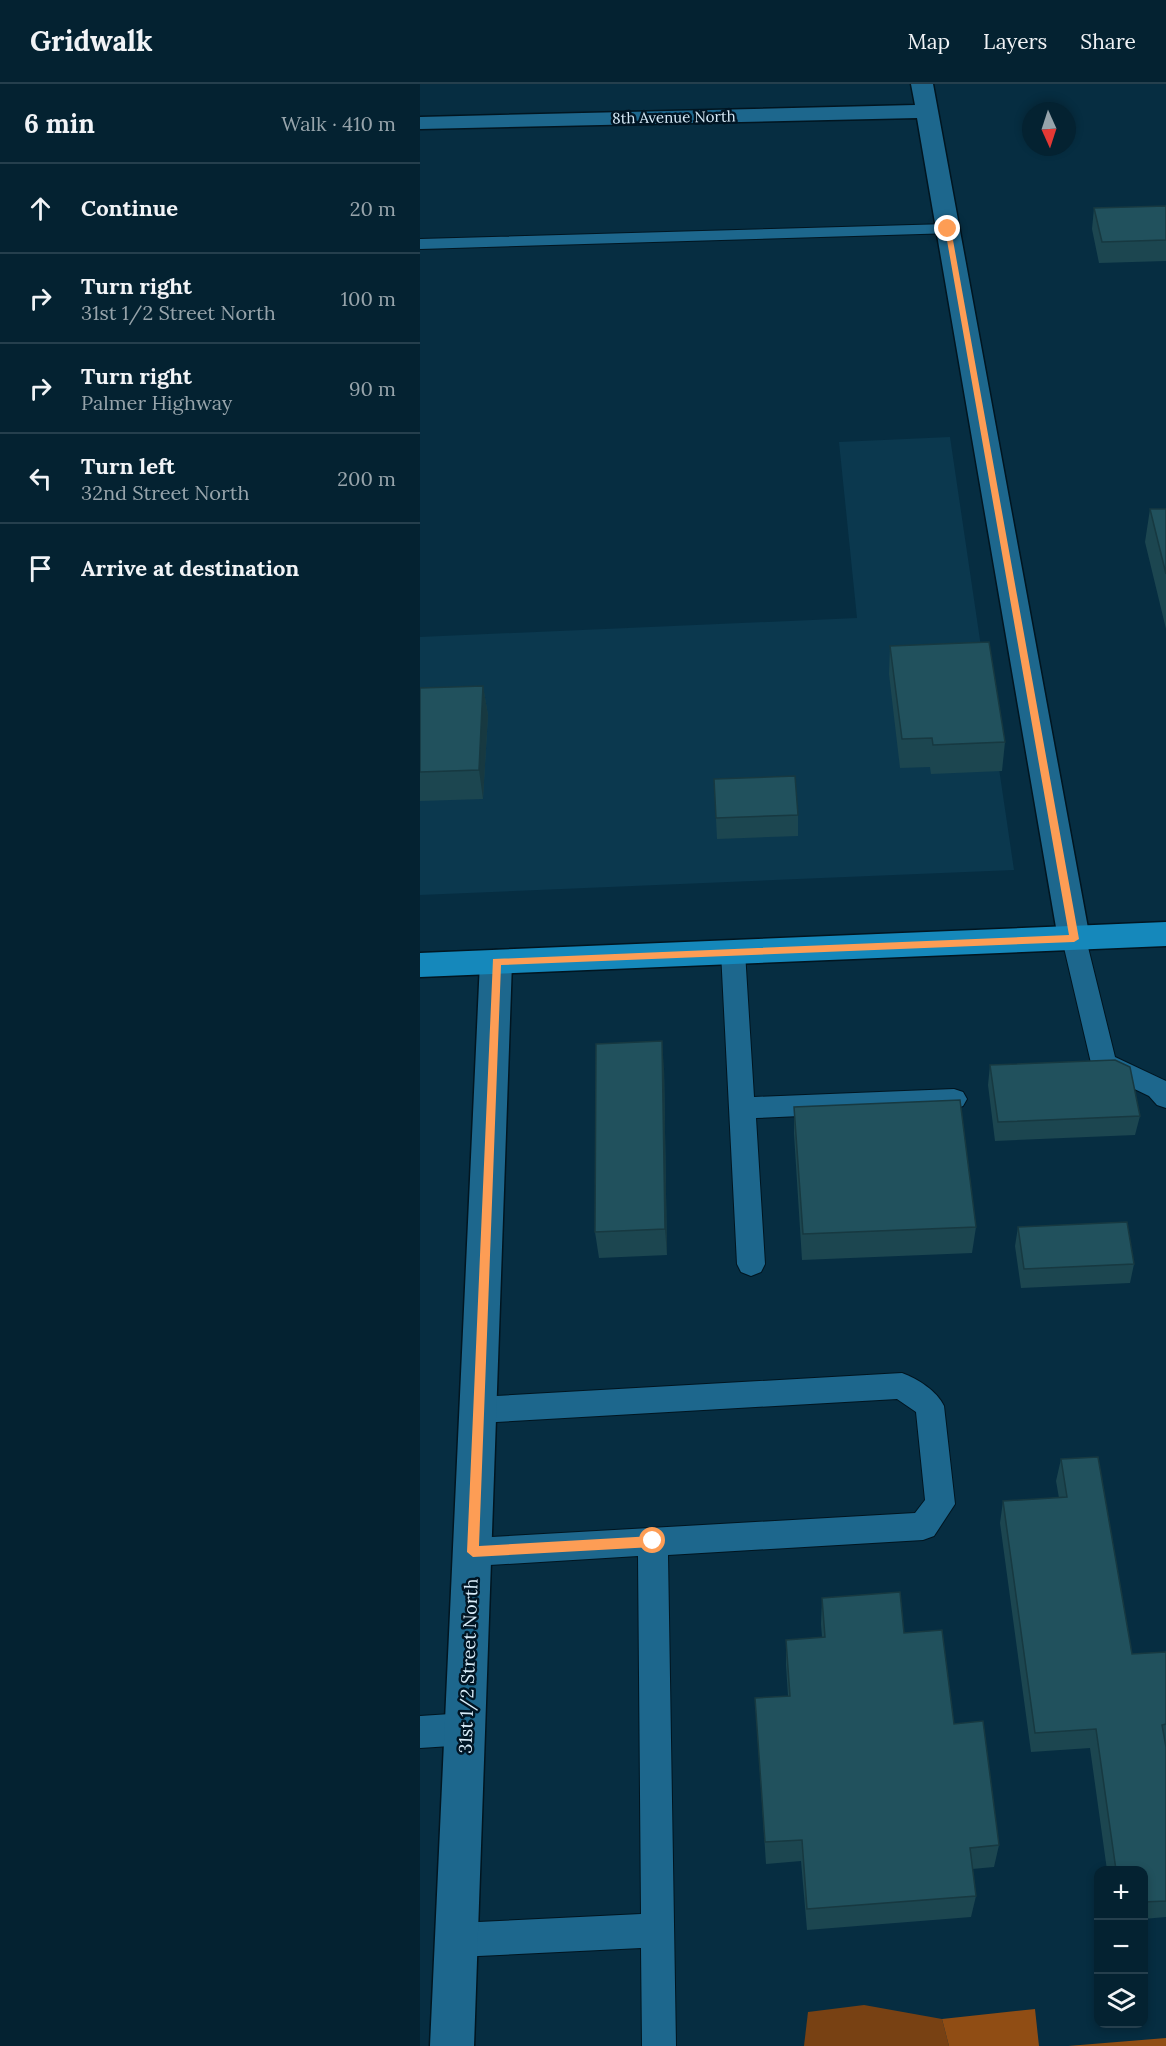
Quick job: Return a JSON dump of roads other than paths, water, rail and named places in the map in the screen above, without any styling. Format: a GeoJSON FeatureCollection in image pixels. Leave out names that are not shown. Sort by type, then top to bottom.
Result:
{"type":"FeatureCollection","features":[{"type":"Feature","properties":{"kind":"main road"},"geometry":{"type":"LineString","coordinates":[[420,965],[1166,934]]}},
{"type":"Feature","properties":{"kind":"street"},"geometry":{"type":"LineString","coordinates":[[922,84],[1074,939]]}},
{"type":"Feature","properties":{"kind":"street","name":"8th Avenue North"},"geometry":{"type":"LineString","coordinates":[[420,123],[927,111]]}},
{"type":"Feature","properties":{"kind":"street","name":"31st 1/2 Street North"},"geometry":{"type":"LineString","coordinates":[[452,2046],[496,962]]}},
{"type":"Feature","properties":{"kind":"lane"},"geometry":{"type":"LineString","coordinates":[[420,244],[948,229]]}},
{"type":"Feature","properties":{"kind":"lane"},"geometry":{"type":"LineString","coordinates":[[1074,939],[1104,1063],[1158,1089],[1166,1098]]}},
{"type":"Feature","properties":{"kind":"lane"},"geometry":{"type":"LineString","coordinates":[[733,952],[751,1264]]}},
{"type":"Feature","properties":{"kind":"lane"},"geometry":{"type":"LineString","coordinates":[[742,1108],[954,1099]]}},
{"type":"Feature","properties":{"kind":"lane"},"geometry":{"type":"LineString","coordinates":[[473,1552],[923,1526],[940,1504],[930,1406],[902,1386],[478,1410]]}},
{"type":"Feature","properties":{"kind":"lane"},"geometry":{"type":"LineString","coordinates":[[653,1541],[659,2046]]}},
{"type":"Feature","properties":{"kind":"lane"},"geometry":{"type":"LineString","coordinates":[[420,1732],[466,1729]]}},
{"type":"Feature","properties":{"kind":"lane"},"geometry":{"type":"LineString","coordinates":[[457,1940],[658,1930]]}}]}
